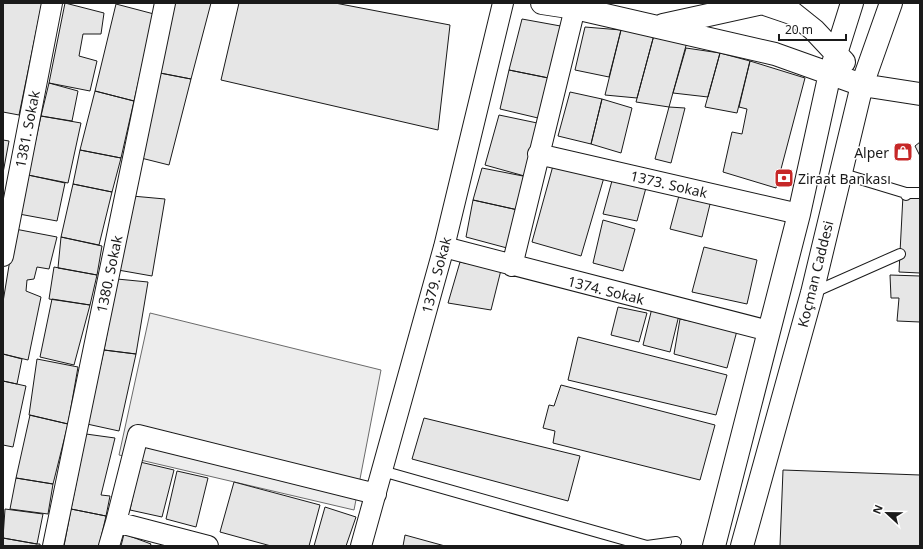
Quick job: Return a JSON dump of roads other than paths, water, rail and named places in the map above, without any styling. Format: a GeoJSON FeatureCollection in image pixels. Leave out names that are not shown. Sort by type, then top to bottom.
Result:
{"type":"FeatureCollection","features":[{"type":"Feature","properties":{"kind":"main road"},"geometry":{"type":"LineString","coordinates":[[542,3],[575,8],[604,9],[656,26],[775,54],[862,85],[920,94]]}},
{"type":"Feature","properties":{"kind":"main road"},"geometry":{"type":"LineString","coordinates":[[656,26],[762,3],[794,14],[814,30],[836,52],[862,85]]}},
{"type":"Feature","properties":{"kind":"main road"},"geometry":{"type":"LineString","coordinates":[[714,546],[800,214],[830,73],[852,3]]}},
{"type":"Feature","properties":{"kind":"main road","name":"Koçman Caddesi"},"geometry":{"type":"LineString","coordinates":[[742,546],[812,293],[862,85],[891,3]]}},
{"type":"Feature","properties":{"kind":"street","name":"1381. Sokak"},"geometry":{"type":"LineString","coordinates":[[3,256],[52,3]]}},
{"type":"Feature","properties":{"kind":"street","name":"1380. Sokak"},"geometry":{"type":"LineString","coordinates":[[52,546],[164,3]]}},
{"type":"Feature","properties":{"kind":"street","name":"1379. Sokak"},"geometry":{"type":"LineString","coordinates":[[362,546],[444,247],[503,3]]}},
{"type":"Feature","properties":{"kind":"street"},"geometry":{"type":"LineString","coordinates":[[512,266],[538,154],[575,8]]}},
{"type":"Feature","properties":{"kind":"street","name":"1373. Sokak"},"geometry":{"type":"LineString","coordinates":[[538,154],[800,214]]}},
{"type":"Feature","properties":{"kind":"street","name":"1374. Sokak"},"geometry":{"type":"LineString","coordinates":[[444,247],[512,266],[769,331]]}},
{"type":"Feature","properties":{"kind":"street"},"geometry":{"type":"LineString","coordinates":[[109,546],[138,435],[376,494]]}},
{"type":"Feature","properties":{"kind":"street"},"geometry":{"type":"LineString","coordinates":[[116,522],[208,546]]}},
{"type":"Feature","properties":{"kind":"lane"},"geometry":{"type":"LineString","coordinates":[[840,174],[906,194],[920,193]]}},
{"type":"Feature","properties":{"kind":"lane"},"geometry":{"type":"LineString","coordinates":[[812,293],[900,254]]}},
{"type":"Feature","properties":{"kind":"lane"},"geometry":{"type":"LineString","coordinates":[[382,471],[647,546],[676,542]]}},
{"type":"Feature","properties":{"kind":"place","name":"Alper"},"geometry":{"type":"Point","coordinates":[903,152]}},
{"type":"Feature","properties":{"kind":"place","name":"Ziraat Bankası"},"geometry":{"type":"Point","coordinates":[784,178]}}]}
